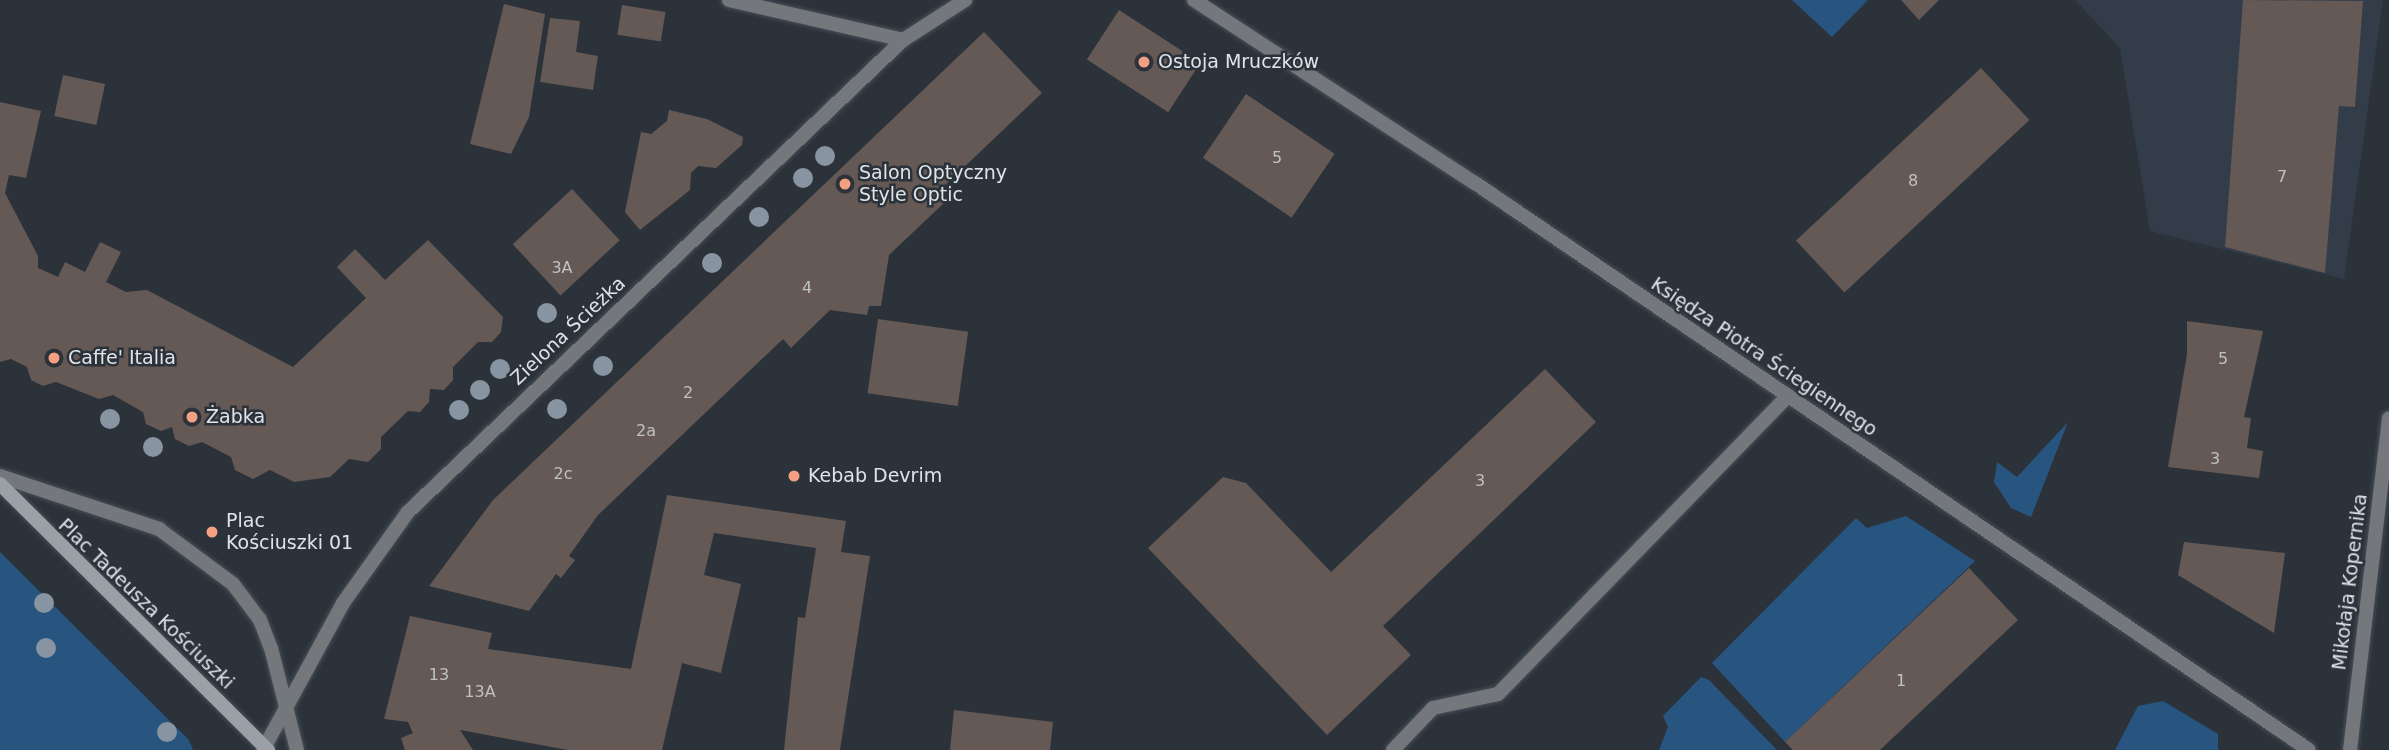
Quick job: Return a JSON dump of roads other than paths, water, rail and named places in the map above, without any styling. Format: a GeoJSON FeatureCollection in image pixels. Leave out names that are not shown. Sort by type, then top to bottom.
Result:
{"type":"FeatureCollection","features":[{"type":"Feature","properties":{"kind":"street"},"geometry":{"type":"LineString","coordinates":[[729,0],[903,40]]}},
{"type":"Feature","properties":{"kind":"street","name":"Zielona Ścieżka"},"geometry":{"type":"LineString","coordinates":[[265,749],[343,603],[408,512],[903,40],[965,0]]}},
{"type":"Feature","properties":{"kind":"street","name":"Księdza Piotra Ściegiennego"},"geometry":{"type":"LineString","coordinates":[[1194,0],[1788,396],[2309,750]]}},
{"type":"Feature","properties":{"kind":"street"},"geometry":{"type":"LineString","coordinates":[[1393,750],[1433,708],[1498,694],[1788,396]]}},
{"type":"Feature","properties":{"kind":"street","name":"Mikołaja Kopernika"},"geometry":{"type":"LineString","coordinates":[[2350,750],[2389,418]]}},
{"type":"Feature","properties":{"kind":"street"},"geometry":{"type":"LineString","coordinates":[[0,476],[159,529],[219,571],[260,620],[288,703],[297,750]]}},
{"type":"Feature","properties":{"kind":"street","name":"Plac Tadeusza Kościuszki"},"geometry":{"type":"LineString","coordinates":[[0,484],[265,749]]}},
{"type":"Feature","properties":{"kind":"place","name":"Ostoja Mruczków"},"geometry":{"type":"Point","coordinates":[1144,62]}},
{"type":"Feature","properties":{"kind":"place","name":"Salon Optyczny Style Optic"},"geometry":{"type":"Point","coordinates":[845,184]}},
{"type":"Feature","properties":{"kind":"place","name":"Caffe' Italia"},"geometry":{"type":"Point","coordinates":[54,358]}},
{"type":"Feature","properties":{"kind":"place","name":"Żabka"},"geometry":{"type":"Point","coordinates":[192,417]}},
{"type":"Feature","properties":{"kind":"place","name":"Kebab Devrim"},"geometry":{"type":"Point","coordinates":[794,476]}},
{"type":"Feature","properties":{"kind":"place","name":"Plac Kościuszki 01"},"geometry":{"type":"Point","coordinates":[212,532]}}]}
